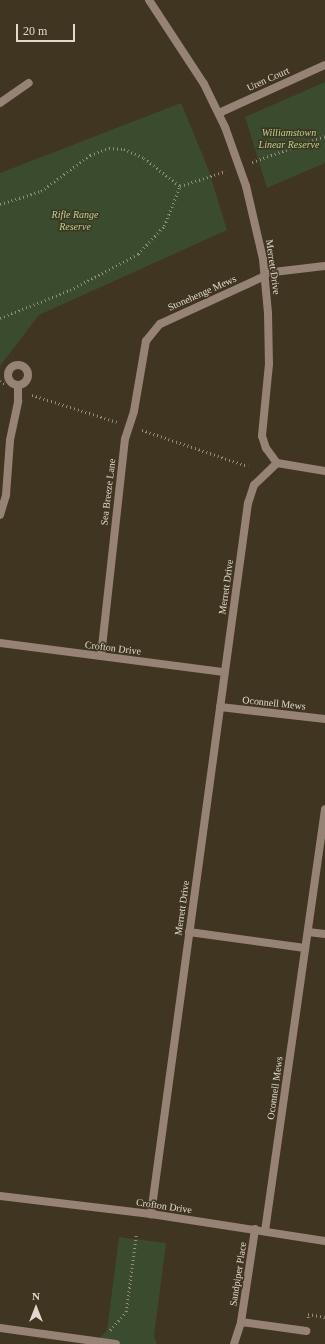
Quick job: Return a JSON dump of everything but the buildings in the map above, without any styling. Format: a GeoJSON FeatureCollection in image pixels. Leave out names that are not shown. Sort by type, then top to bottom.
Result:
{"type":"FeatureCollection","features":[{"type":"Feature","properties":{"kind":"street","name":"Merrett Drive"},"geometry":{"type":"LineString","coordinates":[[149,0],[192,63],[219,113],[239,166],[255,221],[265,275],[269,357],[262,436],[266,448],[277,463],[254,485],[248,503],[151,1214]]}},
{"type":"Feature","properties":{"kind":"street","name":"Uren Court"},"geometry":{"type":"LineString","coordinates":[[219,113],[325,65]]}},
{"type":"Feature","properties":{"kind":"street"},"geometry":{"type":"LineString","coordinates":[[0,103],[29,83]]}},
{"type":"Feature","properties":{"kind":"street","name":"Stonehenge Mews"},"geometry":{"type":"LineString","coordinates":[[150,333],[171,319],[265,275],[325,266]]}},
{"type":"Feature","properties":{"kind":"street","name":"Sea Breeze Lane"},"geometry":{"type":"LineString","coordinates":[[101,656],[125,439],[134,411],[145,344],[150,333]]}},
{"type":"Feature","properties":{"kind":"street"},"geometry":{"type":"LineString","coordinates":[[0,515],[6,494],[10,440],[18,401],[18,385]]}},
{"type":"Feature","properties":{"kind":"street"},"geometry":{"type":"LineString","coordinates":[[277,463],[325,472]]}},
{"type":"Feature","properties":{"kind":"street","name":"Crofton Drive"},"geometry":{"type":"LineString","coordinates":[[0,643],[224,672]]}},
{"type":"Feature","properties":{"kind":"street","name":"Oconnell Mews"},"geometry":{"type":"LineString","coordinates":[[220,707],[325,719]]}},
{"type":"Feature","properties":{"kind":"street","name":"Oconnell Mews"},"geometry":{"type":"LineString","coordinates":[[264,1231],[325,809]]}},
{"type":"Feature","properties":{"kind":"street"},"geometry":{"type":"LineString","coordinates":[[189,932],[305,948]]}},
{"type":"Feature","properties":{"kind":"street"},"geometry":{"type":"LineString","coordinates":[[308,932],[325,934]]}},
{"type":"Feature","properties":{"kind":"street","name":"Crofton Drive"},"geometry":{"type":"LineString","coordinates":[[0,1196],[151,1214],[325,1241]]}},
{"type":"Feature","properties":{"kind":"street","name":"Sandpiper Place"},"geometry":{"type":"LineString","coordinates":[[234,1344],[241,1322],[255,1229]]}},
{"type":"Feature","properties":{"kind":"street","name":"Sandpiper Place"},"geometry":{"type":"LineString","coordinates":[[241,1322],[306,1331]]}},
{"type":"Feature","properties":{"kind":"street"},"geometry":{"type":"LineString","coordinates":[[0,1328],[116,1344]]}},
{"type":"Feature","properties":{"kind":"path"},"geometry":{"type":"LineString","coordinates":[[0,318],[70,290],[138,254],[164,226],[180,186],[325,136]]}},
{"type":"Feature","properties":{"kind":"path"},"geometry":{"type":"LineString","coordinates":[[0,204],[41,191],[90,155],[109,148],[124,149],[144,158],[180,186]]}},
{"type":"Feature","properties":{"kind":"path"},"geometry":{"type":"LineString","coordinates":[[105,1342],[110,1329],[126,1312],[136,1236]]}},
{"type":"Feature","properties":{"kind":"green space","name":"Williamstown Linear Reserve"},"geometry":{"type":"Polygon","coordinates":[[[325,82],[325,163],[267,188],[245,117],[325,82]]]}},
{"type":"Feature","properties":{"kind":"green space","name":"Rifle Range Reserve"},"geometry":{"type":"Polygon","coordinates":[[[181,103],[208,168],[227,230],[39,315],[0,366],[0,173],[181,103]]]}},
{"type":"Feature","properties":{"kind":"green space"},"geometry":{"type":"Polygon","coordinates":[[[119,1237],[166,1243],[154,1336],[157,1344],[92,1344],[107,1331],[119,1237]]]}}]}
